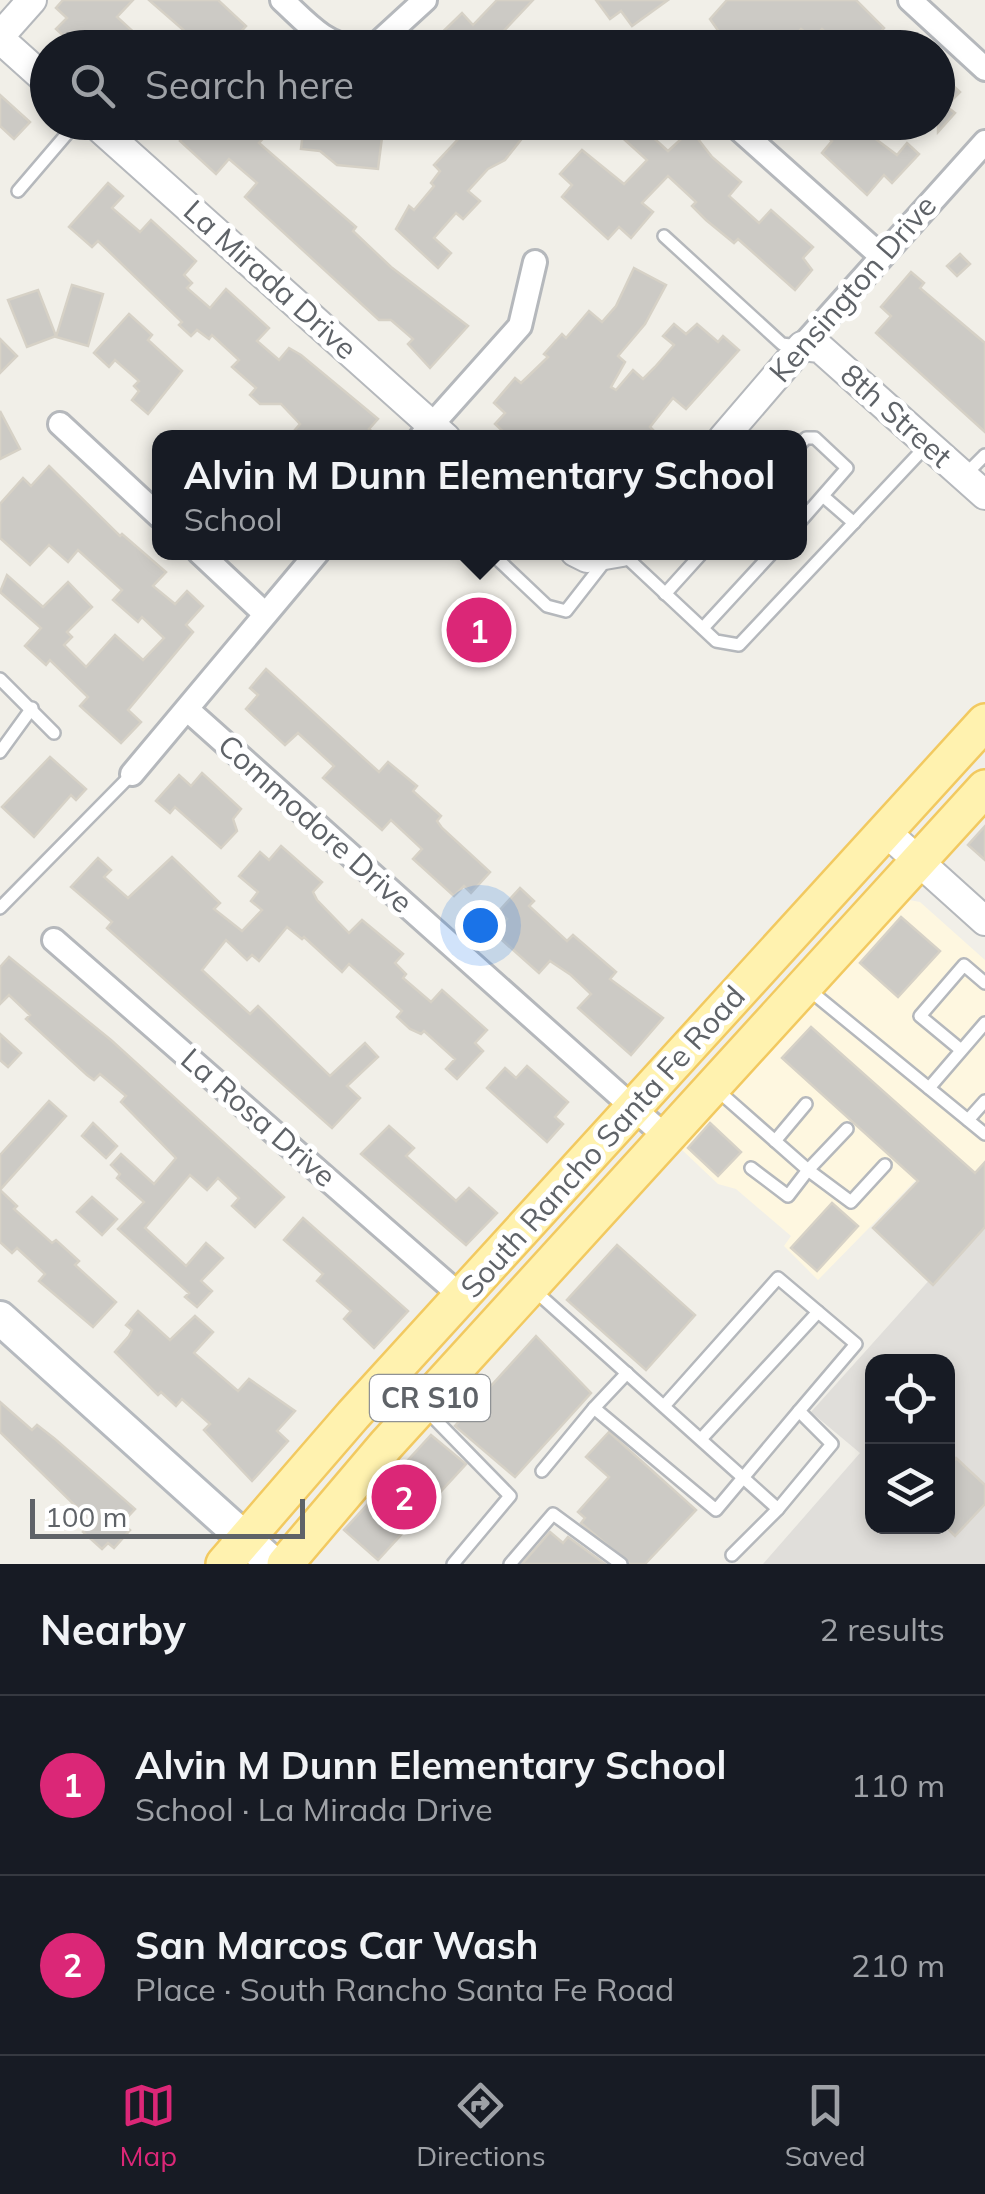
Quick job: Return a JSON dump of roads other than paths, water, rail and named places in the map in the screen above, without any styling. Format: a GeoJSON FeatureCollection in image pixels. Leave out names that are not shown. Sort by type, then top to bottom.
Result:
{"type":"FeatureCollection","features":[{"type":"Feature","properties":{"kind":"main road","name":"South Rancho Santa Fe Road"},"geometry":{"type":"LineString","coordinates":[[235,1552],[462,1296],[985,722]]}},
{"type":"Feature","properties":{"kind":"main road","name":"South Rancho Santa Fe Road"},"geometry":{"type":"LineString","coordinates":[[285,1564],[422,1406],[985,788]]}},
{"type":"Feature","properties":{"kind":"main road"},"geometry":{"type":"LineString","coordinates":[[0,1318],[235,1552],[273,1564]]}},
{"type":"Feature","properties":{"kind":"street"},"geometry":{"type":"LineString","coordinates":[[30,66],[0,38],[32,0]]}},
{"type":"Feature","properties":{"kind":"street"},"geometry":{"type":"LineString","coordinates":[[282,0],[314,30]]}},
{"type":"Feature","properties":{"kind":"street"},"geometry":{"type":"LineString","coordinates":[[393,30],[425,0]]}},
{"type":"Feature","properties":{"kind":"street"},"geometry":{"type":"LineString","coordinates":[[910,0],[943,30]]}},
{"type":"Feature","properties":{"kind":"street"},"geometry":{"type":"LineString","coordinates":[[955,41],[985,69]]}},
{"type":"Feature","properties":{"kind":"street","name":"La Mirada Drive"},"geometry":{"type":"LineString","coordinates":[[113,140],[430,430]]}},
{"type":"Feature","properties":{"kind":"street"},"geometry":{"type":"LineString","coordinates":[[751,140],[881,256]]}},
{"type":"Feature","properties":{"kind":"street","name":"Kensington Drive"},"geometry":{"type":"LineString","coordinates":[[729,430],[985,142]]}},
{"type":"Feature","properties":{"kind":"street"},"geometry":{"type":"LineString","coordinates":[[435,430],[520,326],[535,262]]}},
{"type":"Feature","properties":{"kind":"street","name":"8th Street"},"geometry":{"type":"LineString","coordinates":[[802,346],[820,348],[974,486]]}},
{"type":"Feature","properties":{"kind":"street"},"geometry":{"type":"LineString","coordinates":[[60,424],[152,509]]}},
{"type":"Feature","properties":{"kind":"street"},"geometry":{"type":"LineString","coordinates":[[207,560],[264,613]]}},
{"type":"Feature","properties":{"kind":"street"},"geometry":{"type":"LineString","coordinates":[[132,774],[311,560]]}},
{"type":"Feature","properties":{"kind":"street","name":"Commodore Drive"},"geometry":{"type":"LineString","coordinates":[[188,711],[666,1137]]}},
{"type":"Feature","properties":{"kind":"street"},"geometry":{"type":"LineString","coordinates":[[885,831],[985,921]]}},
{"type":"Feature","properties":{"kind":"street","name":"La Rosa Drive"},"geometry":{"type":"LineString","coordinates":[[54,940],[462,1296]]}},
{"type":"Feature","properties":{"kind":"lane"},"geometry":{"type":"LineString","coordinates":[[18,191],[62,140]]}},
{"type":"Feature","properties":{"kind":"lane"},"geometry":{"type":"LineString","coordinates":[[664,236],[782,344],[802,346]]}},
{"type":"Feature","properties":{"kind":"lane"},"geometry":{"type":"LineString","coordinates":[[807,438],[815,438],[846,464],[846,472],[807,515]]}},
{"type":"Feature","properties":{"kind":"lane"},"geometry":{"type":"LineString","coordinates":[[624,560],[723,646],[746,641],[928,444]]}},
{"type":"Feature","properties":{"kind":"lane"},"geometry":{"type":"LineString","coordinates":[[974,486],[985,455]]}},
{"type":"Feature","properties":{"kind":"lane"},"geometry":{"type":"LineString","coordinates":[[824,496],[854,524]]}},
{"type":"Feature","properties":{"kind":"lane"},"geometry":{"type":"LineString","coordinates":[[499,560],[548,606],[566,611],[612,560]]}},
{"type":"Feature","properties":{"kind":"lane"},"geometry":{"type":"LineString","coordinates":[[666,594],[695,560]]}},
{"type":"Feature","properties":{"kind":"lane"},"geometry":{"type":"LineString","coordinates":[[703,628],[765,560]]}},
{"type":"Feature","properties":{"kind":"lane"},"geometry":{"type":"LineString","coordinates":[[0,679],[54,732]]}},
{"type":"Feature","properties":{"kind":"lane"},"geometry":{"type":"LineString","coordinates":[[0,752],[32,708]]}},
{"type":"Feature","properties":{"kind":"lane"},"geometry":{"type":"LineString","coordinates":[[0,908],[132,774]]}},
{"type":"Feature","properties":{"kind":"lane"},"geometry":{"type":"LineString","coordinates":[[961,1050],[920,1016],[964,966],[985,983]]}},
{"type":"Feature","properties":{"kind":"lane"},"geometry":{"type":"LineString","coordinates":[[804,986],[985,1134]]}},
{"type":"Feature","properties":{"kind":"lane"},"geometry":{"type":"LineString","coordinates":[[929,1088],[985,1022]]}},
{"type":"Feature","properties":{"kind":"lane"},"geometry":{"type":"LineString","coordinates":[[713,1086],[808,1170],[851,1202],[885,1165]]}},
{"type":"Feature","properties":{"kind":"lane"},"geometry":{"type":"LineString","coordinates":[[968,1120],[985,1101]]}},
{"type":"Feature","properties":{"kind":"lane"},"geometry":{"type":"LineString","coordinates":[[775,1141],[806,1104]]}},
{"type":"Feature","properties":{"kind":"lane"},"geometry":{"type":"LineString","coordinates":[[751,1168],[788,1196],[847,1129]]}},
{"type":"Feature","properties":{"kind":"lane"},"geometry":{"type":"LineString","coordinates":[[594,1408],[716,1510],[856,1344],[778,1278],[664,1406]]}},
{"type":"Feature","properties":{"kind":"lane"},"geometry":{"type":"LineString","coordinates":[[530,1287],[778,1509]]}},
{"type":"Feature","properties":{"kind":"lane"},"geometry":{"type":"LineString","coordinates":[[701,1440],[818,1312]]}},
{"type":"Feature","properties":{"kind":"lane"},"geometry":{"type":"LineString","coordinates":[[542,1471],[626,1373]]}},
{"type":"Feature","properties":{"kind":"lane"},"geometry":{"type":"LineString","coordinates":[[422,1406],[510,1496],[453,1564]]}},
{"type":"Feature","properties":{"kind":"lane"},"geometry":{"type":"LineString","coordinates":[[732,1554],[778,1509],[832,1444],[799,1410]]}},
{"type":"Feature","properties":{"kind":"lane"},"geometry":{"type":"LineString","coordinates":[[510,1564],[554,1514],[622,1564]]}},
{"type":"Feature","properties":{"kind":"place","name":"Alvin M Dunn Elementary School"},"geometry":{"type":"Point","coordinates":[479,630]}},
{"type":"Feature","properties":{"kind":"place","name":"San Marcos Car Wash"},"geometry":{"type":"Point","coordinates":[404,1497]}}]}
